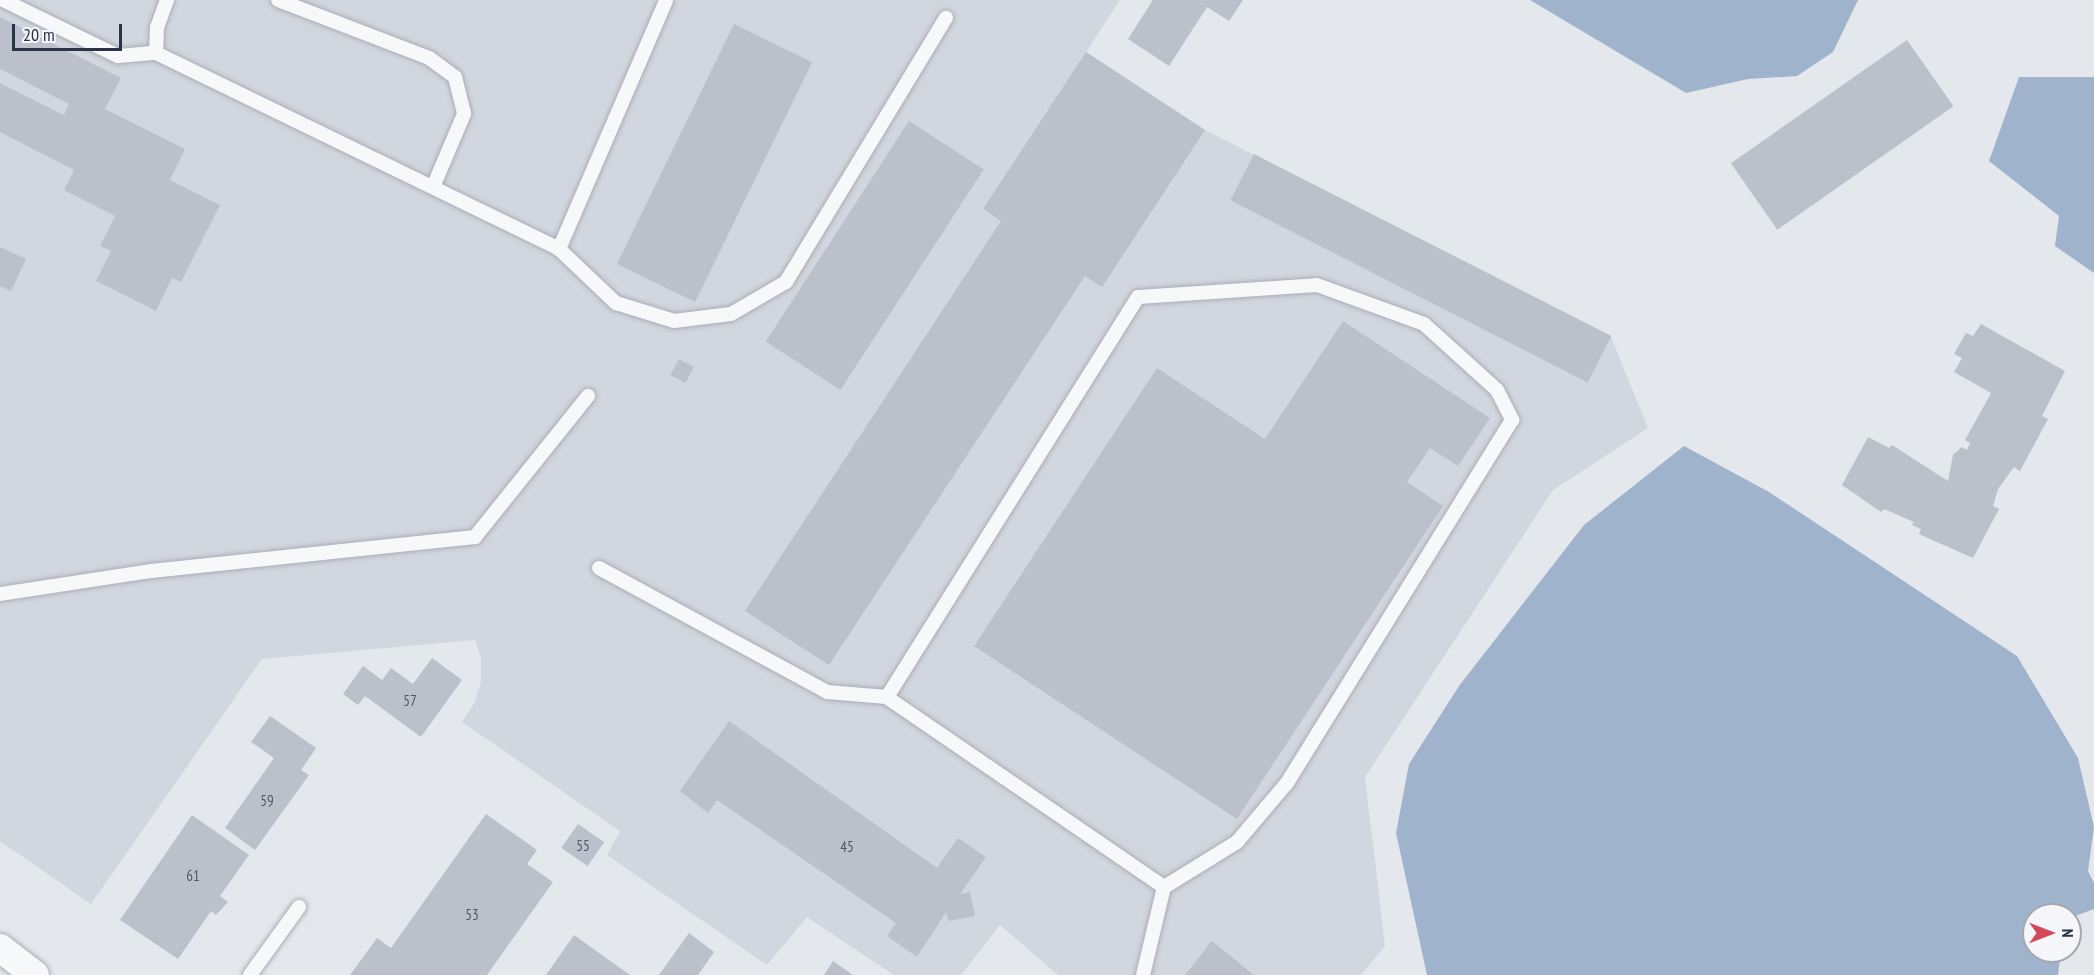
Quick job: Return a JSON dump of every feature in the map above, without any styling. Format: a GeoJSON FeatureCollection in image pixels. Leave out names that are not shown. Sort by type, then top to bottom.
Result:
{"type":"FeatureCollection","features":[{"type":"Feature","properties":{"kind":"street"},"geometry":{"type":"LineString","coordinates":[[0,948],[35,975]]}},
{"type":"Feature","properties":{"kind":"lane"},"geometry":{"type":"LineString","coordinates":[[3,0],[118,56],[156,53],[559,249],[616,303],[674,321],[731,314],[786,282],[946,18]]}},
{"type":"Feature","properties":{"kind":"lane"},"geometry":{"type":"LineString","coordinates":[[156,53],[157,27],[167,0]]}},
{"type":"Feature","properties":{"kind":"lane"},"geometry":{"type":"LineString","coordinates":[[278,0],[429,58],[455,77],[464,114],[433,187]]}},
{"type":"Feature","properties":{"kind":"lane"},"geometry":{"type":"LineString","coordinates":[[559,249],[666,0]]}},
{"type":"Feature","properties":{"kind":"lane"},"geometry":{"type":"LineString","coordinates":[[887,697],[1138,297],[1317,285],[1424,324],[1497,390],[1512,420],[1286,784],[1237,842],[1164,887],[1143,975]]}},
{"type":"Feature","properties":{"kind":"lane"},"geometry":{"type":"LineString","coordinates":[[0,594],[151,571],[475,537],[588,396]]}},
{"type":"Feature","properties":{"kind":"lane"},"geometry":{"type":"LineString","coordinates":[[599,567],[827,692],[887,697],[1164,887]]}},
{"type":"Feature","properties":{"kind":"lane"},"geometry":{"type":"LineString","coordinates":[[250,975],[298,907]]}},
{"type":"Feature","properties":{"kind":"shaded area"},"geometry":{"type":"Polygon","coordinates":[[[0,0],[1120,0],[1086,52],[1205,130],[1611,337],[1648,428],[1553,490],[1365,777],[1385,946],[1361,975],[1058,975],[1000,925],[961,975],[894,975],[807,917],[767,965],[607,855],[620,831],[462,722],[475,702],[481,681],[481,658],[475,640],[262,659],[91,904],[0,841],[0,0]]]}},
{"type":"Feature","properties":{"kind":"water"},"geometry":{"type":"Polygon","coordinates":[[[1530,0],[1858,0],[1833,52],[1797,76],[1748,79],[1686,93],[1530,0]]]}},
{"type":"Feature","properties":{"kind":"water"},"geometry":{"type":"Polygon","coordinates":[[[2019,77],[2094,77],[2094,273],[2055,246],[2059,216],[1989,161],[2019,77]]]}},
{"type":"Feature","properties":{"kind":"water"},"geometry":{"type":"Polygon","coordinates":[[[1684,446],[1769,492],[2017,656],[2078,758],[2094,827],[2088,871],[2094,883],[2094,909],[2082,914],[2082,903],[2022,903],[2022,963],[2060,963],[2058,975],[1427,975],[1396,833],[1409,764],[1459,686],[1584,525],[1684,446]]]}},
{"type":"Feature","properties":{"kind":"building"},"geometry":{"type":"Polygon","coordinates":[[[1153,0],[1243,0],[1229,21],[1207,7],[1169,66],[1128,39],[1153,0]]]}},
{"type":"Feature","properties":{"kind":"building"},"geometry":{"type":"Polygon","coordinates":[[[0,17],[121,78],[105,109],[185,149],[170,180],[220,205],[181,282],[172,278],[156,311],[96,281],[111,251],[100,246],[115,216],[64,190],[74,170],[0,132],[0,83],[64,115],[69,104],[0,69],[0,17]]]}},
{"type":"Feature","properties":{"kind":"building"},"geometry":{"type":"Polygon","coordinates":[[[734,24],[812,62],[695,302],[617,264],[734,24]]]}},
{"type":"Feature","properties":{"kind":"building"},"geometry":{"type":"Polygon","coordinates":[[[1907,40],[1953,106],[1777,230],[1731,163],[1907,40]]]}},
{"type":"Feature","properties":{"kind":"building"},"geometry":{"type":"Polygon","coordinates":[[[1086,52],[1205,130],[1102,287],[1085,276],[829,665],[745,611],[1001,221],[983,209],[1086,52]]]}},
{"type":"Feature","properties":{"kind":"building"},"geometry":{"type":"Polygon","coordinates":[[[909,121],[984,169],[840,390],[766,342],[909,121]]]}},
{"type":"Feature","properties":{"kind":"building"},"geometry":{"type":"Polygon","coordinates":[[[1254,154],[1611,336],[1588,382],[1230,200],[1254,154]]]}},
{"type":"Feature","properties":{"kind":"building"},"geometry":{"type":"Polygon","coordinates":[[[0,247],[26,259],[11,291],[0,286],[0,247]]]}},
{"type":"Feature","properties":{"kind":"building"},"geometry":{"type":"Polygon","coordinates":[[[1343,321],[1490,418],[1458,466],[1430,448],[1407,482],[1443,506],[1237,819],[974,646],[1157,368],[1265,439],[1343,321]]]}},
{"type":"Feature","properties":{"kind":"building"},"geometry":{"type":"Polygon","coordinates":[[[1981,324],[2065,371],[2042,416],[2048,419],[2020,471],[2014,467],[1998,489],[1993,506],[1999,509],[1973,558],[1919,534],[1921,529],[1912,525],[1914,522],[1884,509],[1881,512],[1842,485],[1868,437],[1889,448],[1892,445],[1948,481],[1953,455],[1962,447],[1967,450],[1970,443],[1965,440],[1991,393],[1954,372],[1962,358],[1954,354],[1966,333],[1973,336],[1981,324]]]}},
{"type":"Feature","properties":{"kind":"building"},"geometry":{"type":"Polygon","coordinates":[[[679,359],[694,367],[686,383],[671,375],[679,359]]]}},
{"type":"Feature","properties":{"kind":"building"},"geometry":{"type":"Polygon","coordinates":[[[432,658],[462,680],[421,737],[365,696],[358,705],[343,694],[363,666],[382,680],[391,668],[413,684],[432,658]]]}},
{"type":"Feature","properties":{"kind":"building"},"geometry":{"type":"Polygon","coordinates":[[[270,716],[316,748],[301,770],[309,775],[255,850],[225,828],[274,758],[251,742],[270,716]]]}},
{"type":"Feature","properties":{"kind":"building"},"geometry":{"type":"Polygon","coordinates":[[[729,721],[937,868],[958,838],[986,857],[960,894],[970,892],[975,916],[949,921],[946,912],[917,957],[887,936],[896,923],[717,800],[708,813],[680,791],[729,721]]]}},
{"type":"Feature","properties":{"kind":"building"},"geometry":{"type":"Polygon","coordinates":[[[486,814],[537,850],[527,864],[553,882],[487,975],[350,975],[377,938],[391,948],[486,814]]]}},
{"type":"Feature","properties":{"kind":"building"},"geometry":{"type":"Polygon","coordinates":[[[192,815],[249,855],[220,896],[228,902],[216,915],[211,911],[178,959],[120,920],[192,815]]]}},
{"type":"Feature","properties":{"kind":"building"},"geometry":{"type":"Polygon","coordinates":[[[578,824],[604,842],[588,866],[561,848],[578,824]]]}},
{"type":"Feature","properties":{"kind":"building"},"geometry":{"type":"Polygon","coordinates":[[[689,933],[714,952],[698,975],[659,975],[689,933]]]}},
{"type":"Feature","properties":{"kind":"building"},"geometry":{"type":"Polygon","coordinates":[[[574,935],[630,975],[546,975],[574,935]]]}},
{"type":"Feature","properties":{"kind":"building"},"geometry":{"type":"Polygon","coordinates":[[[1212,941],[1254,975],[1185,975],[1212,941]]]}},
{"type":"Feature","properties":{"kind":"building"},"geometry":{"type":"Polygon","coordinates":[[[833,961],[853,975],[824,975],[833,961]]]}}]}
